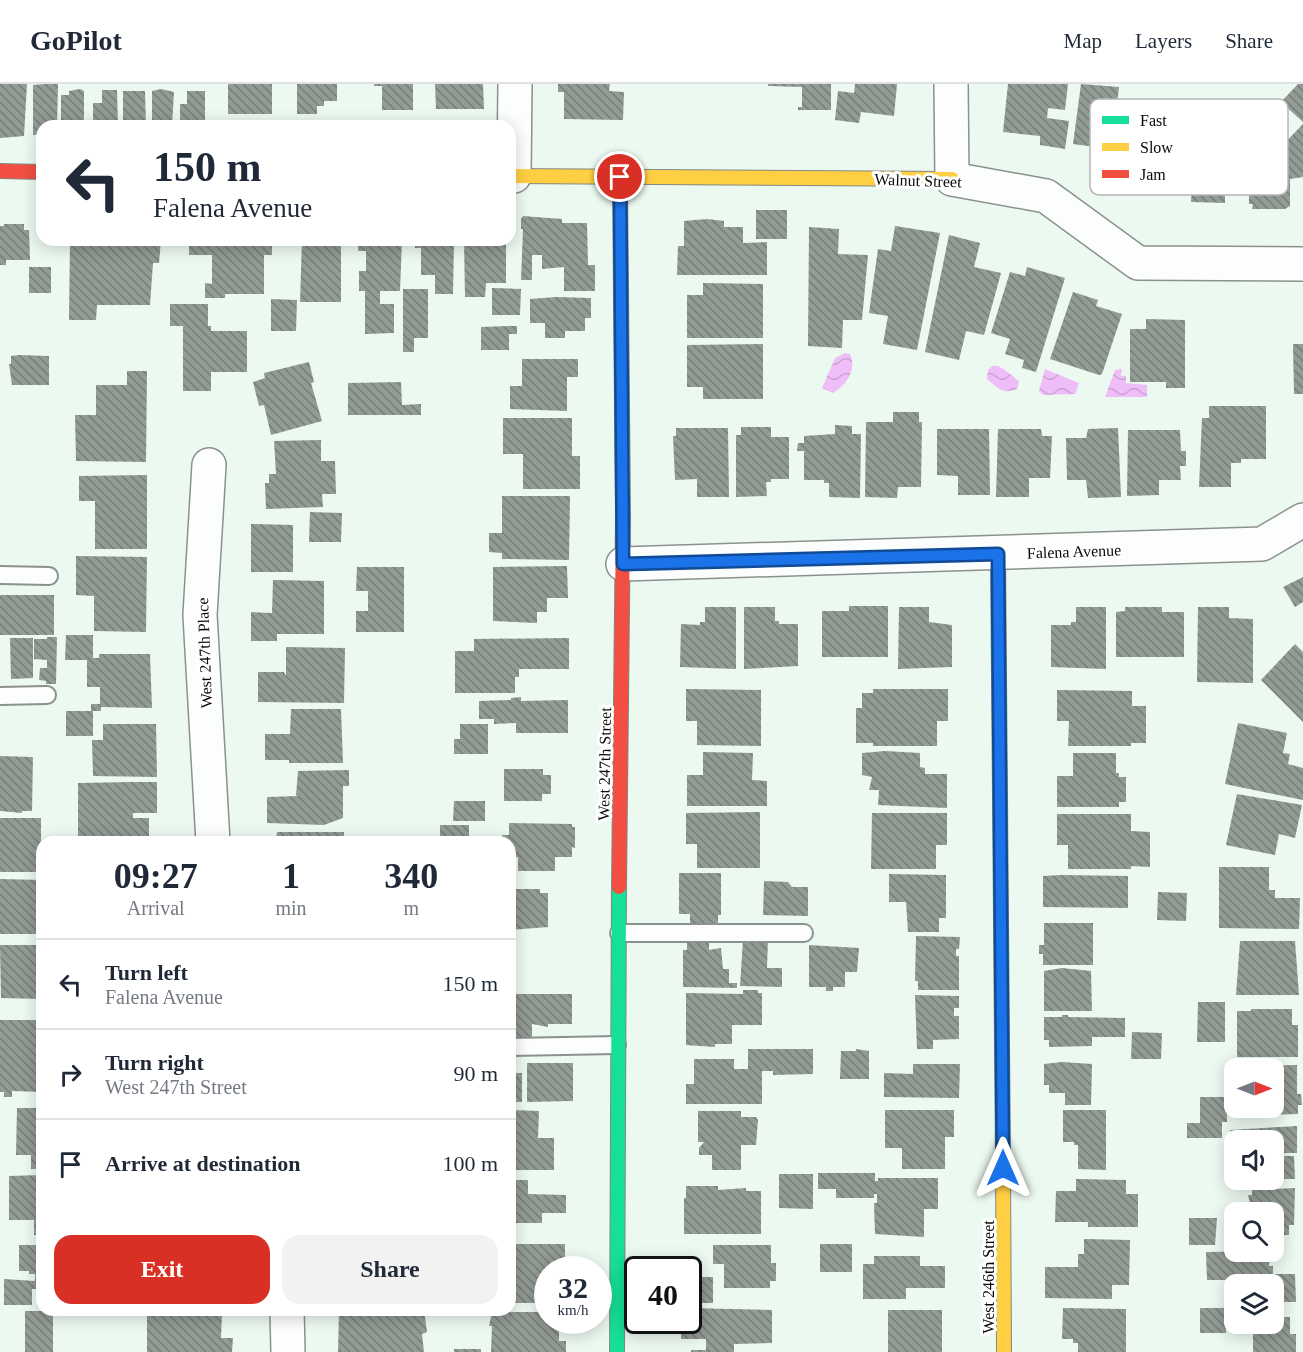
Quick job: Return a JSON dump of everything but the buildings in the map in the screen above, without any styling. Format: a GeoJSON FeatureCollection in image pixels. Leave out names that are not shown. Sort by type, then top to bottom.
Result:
{"type":"FeatureCollection","features":[{"type":"Feature","properties":{"kind":"street"},"geometry":{"type":"LineString","coordinates":[[514,120],[515,84]]}},
{"type":"Feature","properties":{"kind":"street"},"geometry":{"type":"LineString","coordinates":[[951,84],[952,179]]}},
{"type":"Feature","properties":{"kind":"street"},"geometry":{"type":"LineString","coordinates":[[0,171],[36,172]]}},
{"type":"Feature","properties":{"kind":"street","name":"Walnut Street"},"geometry":{"type":"LineString","coordinates":[[516,176],[952,179],[1046,196],[1137,263],[1303,264]]}},
{"type":"Feature","properties":{"kind":"street","name":"West 247th Street"},"geometry":{"type":"LineString","coordinates":[[617,1352],[617,1045],[623,564],[620,177]]}},
{"type":"Feature","properties":{"kind":"street","name":"West 247th Place"},"geometry":{"type":"LineString","coordinates":[[209,465],[200,615],[213,836]]}},
{"type":"Feature","properties":{"kind":"street","name":"Falena Avenue"},"geometry":{"type":"LineString","coordinates":[[623,564],[1262,544],[1303,520]]}},
{"type":"Feature","properties":{"kind":"street","name":"West 246th Street"},"geometry":{"type":"LineString","coordinates":[[998,554],[1004,1352]]}},
{"type":"Feature","properties":{"kind":"street"},"geometry":{"type":"LineString","coordinates":[[287,1316],[288,1352]]}},
{"type":"Feature","properties":{"kind":"lane"},"geometry":{"type":"LineString","coordinates":[[0,575],[49,576]]}},
{"type":"Feature","properties":{"kind":"lane"},"geometry":{"type":"LineString","coordinates":[[0,696],[47,695]]}},
{"type":"Feature","properties":{"kind":"lane"},"geometry":{"type":"LineString","coordinates":[[619,933],[804,933]]}},
{"type":"Feature","properties":{"kind":"lane"},"geometry":{"type":"LineString","coordinates":[[516,1047],[617,1045]]}},
{"type":"Feature","properties":{"kind":"water"},"geometry":{"type":"Polygon","coordinates":[[[845,353],[850,354],[852,360],[851,371],[846,381],[833,393],[822,388],[835,358],[845,353]]]}},
{"type":"Feature","properties":{"kind":"water"},"geometry":{"type":"Polygon","coordinates":[[[992,366],[998,366],[1015,378],[1019,382],[1017,389],[1004,391],[987,379],[988,370],[992,366]]]}},
{"type":"Feature","properties":{"kind":"water"},"geometry":{"type":"Polygon","coordinates":[[[1045,369],[1079,383],[1075,394],[1043,395],[1039,391],[1045,369]]]}},
{"type":"Feature","properties":{"kind":"water"},"geometry":{"type":"Polygon","coordinates":[[[1122,369],[1121,376],[1126,376],[1126,383],[1147,385],[1147,397],[1105,397],[1115,370],[1122,369]]]}},
{"type":"Feature","properties":{"kind":"traffic: fast"},"geometry":{"type":"LineString","coordinates":[[998,554],[1003,1165]]}},
{"type":"Feature","properties":{"kind":"traffic: fast"},"geometry":{"type":"LineString","coordinates":[[617,1352],[619,887]]}},
{"type":"Feature","properties":{"kind":"traffic: slow"},"geometry":{"type":"LineString","coordinates":[[516,176],[952,179]]}},
{"type":"Feature","properties":{"kind":"traffic: slow"},"geometry":{"type":"LineString","coordinates":[[620,177],[623,517]]}},
{"type":"Feature","properties":{"kind":"traffic: slow"},"geometry":{"type":"LineString","coordinates":[[1003,1165],[1004,1352]]}},
{"type":"Feature","properties":{"kind":"traffic: jam"},"geometry":{"type":"LineString","coordinates":[[0,171],[36,172]]}},
{"type":"Feature","properties":{"kind":"traffic: jam"},"geometry":{"type":"LineString","coordinates":[[619,887],[623,517]]}},
{"type":"Feature","properties":{"kind":"route"},"geometry":{"type":"LineString","coordinates":[[620,177],[623,564],[998,554],[1003,1168]]}}]}
